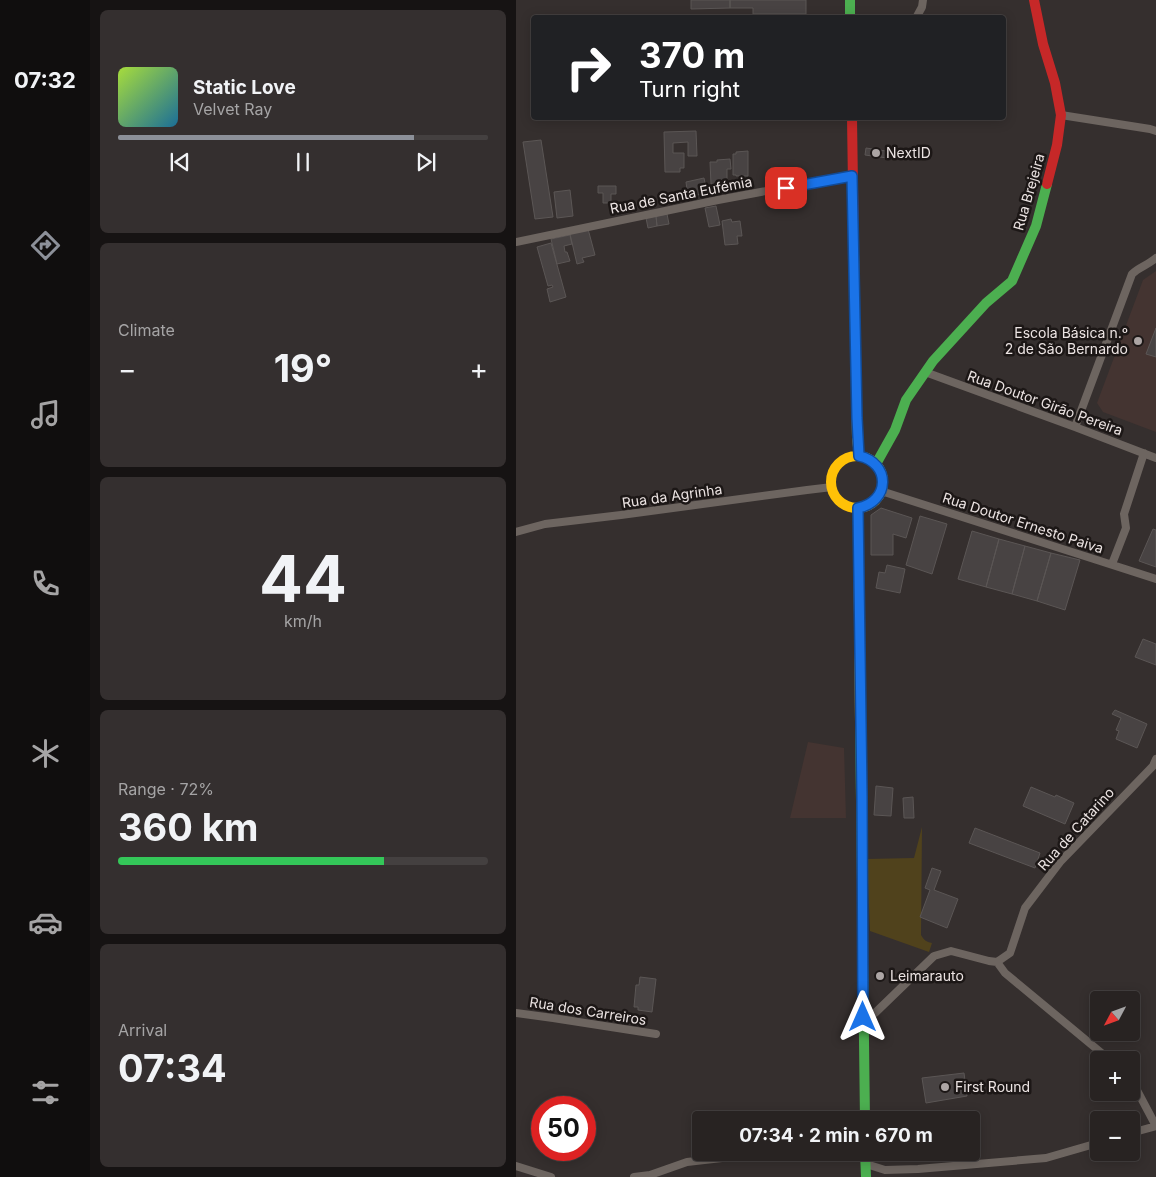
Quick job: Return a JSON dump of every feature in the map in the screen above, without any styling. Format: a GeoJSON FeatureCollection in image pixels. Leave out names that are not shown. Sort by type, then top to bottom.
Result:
{"type":"FeatureCollection","features":[{"type":"Feature","properties":{"kind":"main road"},"geometry":{"type":"LineString","coordinates":[[850,0],[850,15]]}},
{"type":"Feature","properties":{"kind":"main road","name":"Rua Brejeira"},"geometry":{"type":"LineString","coordinates":[[876,464],[894,430],[906,400],[933,361],[986,303],[1012,281],[1036,226],[1057,145],[1061,114],[1034,0]]}},
{"type":"Feature","properties":{"kind":"main road"},"geometry":{"type":"LineString","coordinates":[[852,120],[859,456]]}},
{"type":"Feature","properties":{"kind":"main road"},"geometry":{"type":"LineString","coordinates":[[859,456],[876,464],[880,470],[883,484],[878,498],[866,507],[858,508],[851,507],[838,500],[834,494],[831,479],[838,465],[851,457],[859,456]]}},
{"type":"Feature","properties":{"kind":"main road"},"geometry":{"type":"LineString","coordinates":[[858,508],[865,1111]]}},
{"type":"Feature","properties":{"kind":"main road"},"geometry":{"type":"LineString","coordinates":[[866,1161],[866,1177]]}},
{"type":"Feature","properties":{"kind":"street"},"geometry":{"type":"LineString","coordinates":[[918,15],[923,0]]}},
{"type":"Feature","properties":{"kind":"street"},"geometry":{"type":"LineString","coordinates":[[1061,114],[1156,131]]}},
{"type":"Feature","properties":{"kind":"street","name":"Rua de Santa Eufémia"},"geometry":{"type":"LineString","coordinates":[[516,242],[718,200],[852,176]]}},
{"type":"Feature","properties":{"kind":"street"},"geometry":{"type":"LineString","coordinates":[[1075,427],[1132,274],[1156,258]]}},
{"type":"Feature","properties":{"kind":"street","name":"Rua Doutor Girão Pereira"},"geometry":{"type":"LineString","coordinates":[[925,372],[1156,458]]}},
{"type":"Feature","properties":{"kind":"street"},"geometry":{"type":"LineString","coordinates":[[1112,564],[1126,528],[1124,514],[1144,454]]}},
{"type":"Feature","properties":{"kind":"street","name":"Rua da Agrinha"},"geometry":{"type":"LineString","coordinates":[[516,532],[545,524],[832,487]]}},
{"type":"Feature","properties":{"kind":"street","name":"Rua Doutor Ernesto Paiva"},"geometry":{"type":"LineString","coordinates":[[881,491],[1156,579]]}},
{"type":"Feature","properties":{"kind":"street","name":"Rua de Catarino"},"geometry":{"type":"LineString","coordinates":[[997,962],[1010,953],[1025,908],[1060,862],[1153,766],[1156,759]]}},
{"type":"Feature","properties":{"kind":"street"},"geometry":{"type":"LineString","coordinates":[[863,1017],[875,1013],[934,956],[951,951],[997,962],[1005,973],[1099,1051]]}},
{"type":"Feature","properties":{"kind":"street","name":"Rua dos Carreiros"},"geometry":{"type":"LineString","coordinates":[[516,1013],[656,1034]]}},
{"type":"Feature","properties":{"kind":"street"},"geometry":{"type":"LineString","coordinates":[[1140,1095],[1156,1126],[1140,1130]]}},
{"type":"Feature","properties":{"kind":"street"},"geometry":{"type":"LineString","coordinates":[[866,1164],[885,1170],[918,1169],[1046,1158],[1090,1144]]}},
{"type":"Feature","properties":{"kind":"street"},"geometry":{"type":"LineString","coordinates":[[634,1177],[652,1175],[687,1162],[696,1161]]}},
{"type":"Feature","properties":{"kind":"street"},"geometry":{"type":"LineString","coordinates":[[516,1166],[551,1177]]}},
{"type":"Feature","properties":{"kind":"shaded area","name":"Escola Básica n.º 2 de São Bernardo"},"geometry":{"type":"Polygon","coordinates":[[[1156,271],[1156,432],[1103,412],[1097,403],[1143,280],[1156,271]]]}},
{"type":"Feature","properties":{"kind":"shaded area"},"geometry":{"type":"Polygon","coordinates":[[[808,742],[844,748],[846,818],[790,818],[808,742]]]}},
{"type":"Feature","properties":{"kind":"shaded area"},"geometry":{"type":"Polygon","coordinates":[[[922,827],[921,935],[925,940],[932,943],[929,952],[870,931],[867,859],[914,858],[922,827]]]}},
{"type":"Feature","properties":{"kind":"building"},"geometry":{"type":"Polygon","coordinates":[[[691,0],[730,0],[730,8],[691,9],[691,0]]]}},
{"type":"Feature","properties":{"kind":"building"},"geometry":{"type":"Polygon","coordinates":[[[730,0],[806,0],[806,14],[753,14],[753,8],[730,8],[730,0]]]}},
{"type":"Feature","properties":{"kind":"building"},"geometry":{"type":"Polygon","coordinates":[[[696,131],[697,156],[688,156],[688,142],[673,143],[673,153],[684,153],[684,168],[680,168],[680,172],[665,172],[664,132],[696,131]]]}},
{"type":"Feature","properties":{"kind":"building"},"geometry":{"type":"Polygon","coordinates":[[[541,140],[553,217],[535,219],[523,142],[541,140]]]}},
{"type":"Feature","properties":{"kind":"building","name":"NextID"},"geometry":{"type":"Polygon","coordinates":[[[866,148],[886,151],[887,158],[865,155],[866,148]]]}},
{"type":"Feature","properties":{"kind":"building"},"geometry":{"type":"Polygon","coordinates":[[[748,151],[748,176],[733,175],[733,154],[748,151]]]}},
{"type":"Feature","properties":{"kind":"building"},"geometry":{"type":"Polygon","coordinates":[[[730,159],[731,169],[727,169],[727,183],[711,184],[710,162],[730,159]]]}},
{"type":"Feature","properties":{"kind":"building"},"geometry":{"type":"Polygon","coordinates":[[[704,178],[707,193],[688,197],[686,182],[704,178]]]}},
{"type":"Feature","properties":{"kind":"building"},"geometry":{"type":"Polygon","coordinates":[[[598,186],[616,186],[616,194],[611,194],[611,203],[603,203],[603,193],[598,193],[598,186]]]}},
{"type":"Feature","properties":{"kind":"building"},"geometry":{"type":"Polygon","coordinates":[[[570,190],[573,216],[557,218],[554,192],[570,190]]]}},
{"type":"Feature","properties":{"kind":"building"},"geometry":{"type":"Polygon","coordinates":[[[716,206],[720,225],[709,227],[705,208],[716,206]]]}},
{"type":"Feature","properties":{"kind":"building"},"geometry":{"type":"Polygon","coordinates":[[[667,214],[669,224],[657,226],[656,216],[667,214]]]}},
{"type":"Feature","properties":{"kind":"building"},"geometry":{"type":"Polygon","coordinates":[[[656,216],[657,226],[648,228],[646,218],[656,216]]]}},
{"type":"Feature","properties":{"kind":"building"},"geometry":{"type":"Polygon","coordinates":[[[731,219],[732,222],[740,221],[742,236],[737,236],[738,244],[725,245],[722,221],[731,219]]]}},
{"type":"Feature","properties":{"kind":"building"},"geometry":{"type":"Polygon","coordinates":[[[588,229],[595,255],[582,258],[584,262],[577,264],[570,234],[588,229]]]}},
{"type":"Feature","properties":{"kind":"building"},"geometry":{"type":"Polygon","coordinates":[[[570,235],[572,244],[564,246],[570,261],[557,264],[551,239],[570,235]]]}},
{"type":"Feature","properties":{"kind":"building"},"geometry":{"type":"Polygon","coordinates":[[[551,243],[566,297],[550,302],[547,289],[553,287],[552,285],[548,286],[537,247],[551,243]]]}},
{"type":"Feature","properties":{"kind":"building"},"geometry":{"type":"Polygon","coordinates":[[[1156,328],[1156,357],[1146,354],[1156,328]]]}},
{"type":"Feature","properties":{"kind":"building"},"geometry":{"type":"Polygon","coordinates":[[[881,508],[912,518],[906,538],[893,534],[893,555],[871,555],[871,515],[881,508]]]}},
{"type":"Feature","properties":{"kind":"building"},"geometry":{"type":"Polygon","coordinates":[[[920,516],[947,524],[932,574],[906,565],[920,516]]]}},
{"type":"Feature","properties":{"kind":"building"},"geometry":{"type":"Polygon","coordinates":[[[1153,529],[1156,530],[1156,567],[1139,561],[1153,529]]]}},
{"type":"Feature","properties":{"kind":"building"},"geometry":{"type":"Polygon","coordinates":[[[972,531],[999,539],[986,587],[958,579],[972,531]]]}},
{"type":"Feature","properties":{"kind":"building"},"geometry":{"type":"Polygon","coordinates":[[[999,539],[1025,546],[1012,594],[986,587],[999,539]]]}},
{"type":"Feature","properties":{"kind":"building"},"geometry":{"type":"Polygon","coordinates":[[[1025,546],[1051,553],[1037,601],[1012,594],[1025,546]]]}},
{"type":"Feature","properties":{"kind":"building"},"geometry":{"type":"Polygon","coordinates":[[[1051,553],[1080,560],[1065,610],[1037,601],[1051,553]]]}},
{"type":"Feature","properties":{"kind":"building"},"geometry":{"type":"Polygon","coordinates":[[[887,565],[905,569],[900,593],[876,588],[879,572],[885,573],[887,565]]]}},
{"type":"Feature","properties":{"kind":"building"},"geometry":{"type":"Polygon","coordinates":[[[1143,639],[1156,644],[1156,665],[1135,657],[1143,639]]]}},
{"type":"Feature","properties":{"kind":"building"},"geometry":{"type":"Polygon","coordinates":[[[1115,710],[1147,724],[1137,748],[1116,739],[1119,731],[1116,730],[1121,718],[1112,714],[1115,710]]]}},
{"type":"Feature","properties":{"kind":"building"},"geometry":{"type":"Polygon","coordinates":[[[876,786],[893,788],[891,816],[874,815],[876,786]]]}},
{"type":"Feature","properties":{"kind":"building"},"geometry":{"type":"Polygon","coordinates":[[[1031,787],[1074,803],[1065,824],[1023,806],[1031,787]]]}},
{"type":"Feature","properties":{"kind":"building"},"geometry":{"type":"Polygon","coordinates":[[[913,797],[914,818],[904,818],[903,798],[913,797]]]}},
{"type":"Feature","properties":{"kind":"building"},"geometry":{"type":"Polygon","coordinates":[[[975,828],[1040,853],[1035,868],[969,843],[975,828]]]}},
{"type":"Feature","properties":{"kind":"building"},"geometry":{"type":"Polygon","coordinates":[[[932,868],[941,871],[934,890],[958,899],[947,928],[920,917],[930,890],[925,888],[932,868]]]}},
{"type":"Feature","properties":{"kind":"building"},"geometry":{"type":"Polygon","coordinates":[[[640,977],[656,979],[652,1012],[638,1010],[638,1007],[634,1007],[636,985],[639,985],[640,977]]]}},
{"type":"Feature","properties":{"kind":"building","name":"First Round"},"geometry":{"type":"Polygon","coordinates":[[[964,1073],[967,1096],[926,1103],[922,1078],[964,1073]]]}},
{"type":"Feature","properties":{"kind":"traffic: fast"},"geometry":{"type":"LineString","coordinates":[[850,0],[850,15]]}},
{"type":"Feature","properties":{"kind":"traffic: fast"},"geometry":{"type":"LineString","coordinates":[[876,464],[895,430],[906,400],[933,361],[986,303],[1012,281],[1036,226],[1047,184]]}},
{"type":"Feature","properties":{"kind":"traffic: fast"},"geometry":{"type":"LineString","coordinates":[[860,722],[865,1111]]}},
{"type":"Feature","properties":{"kind":"traffic: fast"},"geometry":{"type":"LineString","coordinates":[[865,1161],[866,1177]]}},
{"type":"Feature","properties":{"kind":"traffic: slow"},"geometry":{"type":"LineString","coordinates":[[854,254],[857,438],[859,456]]}},
{"type":"Feature","properties":{"kind":"traffic: slow"},"geometry":{"type":"LineString","coordinates":[[857,456],[867,458],[875,464],[881,472],[883,482],[881,492],[875,500],[867,506],[857,508],[847,506],[839,500],[833,492],[831,482],[833,472],[839,464],[847,458],[857,456]]}},
{"type":"Feature","properties":{"kind":"traffic: slow"},"geometry":{"type":"LineString","coordinates":[[858,508],[860,722]]}},
{"type":"Feature","properties":{"kind":"traffic: jam"},"geometry":{"type":"LineString","coordinates":[[1034,0],[1061,115],[1057,145],[1047,184]]}},
{"type":"Feature","properties":{"kind":"traffic: jam"},"geometry":{"type":"LineString","coordinates":[[852,120],[854,254]]}},
{"type":"Feature","properties":{"kind":"place","name":"NextID"},"geometry":{"type":"Point","coordinates":[876,153]}},
{"type":"Feature","properties":{"kind":"place","name":"Escola Básica n.º 2 de São Bernardo"},"geometry":{"type":"Point","coordinates":[1138,341]}},
{"type":"Feature","properties":{"kind":"place","name":"Leimarauto"},"geometry":{"type":"Point","coordinates":[880,976]}},
{"type":"Feature","properties":{"kind":"place","name":"First Round"},"geometry":{"type":"Point","coordinates":[945,1087]}},
{"type":"Feature","properties":{"kind":"route"},"geometry":{"type":"LineString","coordinates":[[786,188],[852,176],[859,456],[876,464],[880,470],[883,484],[878,498],[866,507],[858,508],[863,1017]]}}]}
